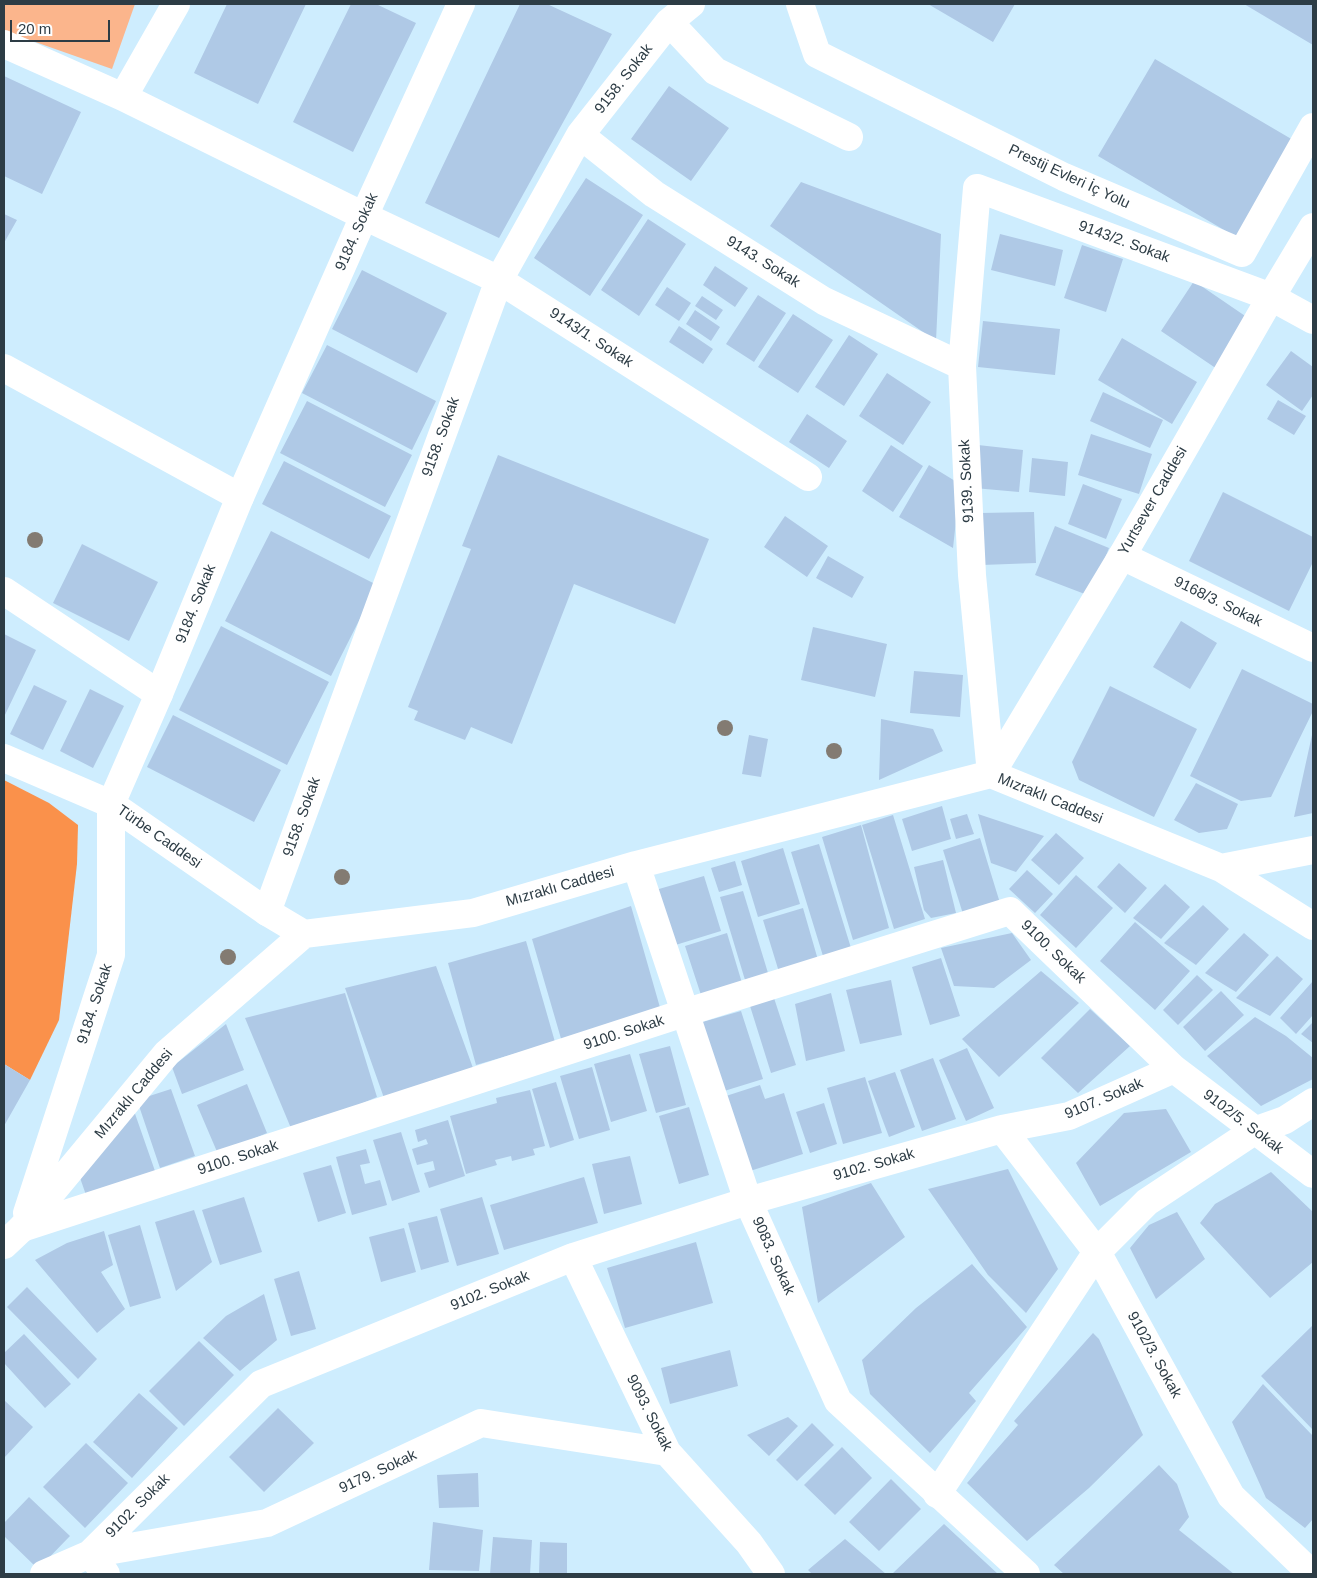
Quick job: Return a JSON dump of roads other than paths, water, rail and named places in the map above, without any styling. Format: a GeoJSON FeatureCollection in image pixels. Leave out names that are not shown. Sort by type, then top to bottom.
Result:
{"type":"FeatureCollection","features":[{"type":"Feature","properties":{"kind":"street"},"geometry":{"type":"LineString","coordinates":[[123,97],[176,4]]}},
{"type":"Feature","properties":{"kind":"street","name":"9184. Sokak"},"geometry":{"type":"LineString","coordinates":[[13,1237],[111,955],[111,804],[159,694],[240,497],[364,216],[461,4]]}},
{"type":"Feature","properties":{"kind":"street","name":"9158. Sokak"},"geometry":{"type":"LineString","coordinates":[[267,912],[499,280],[580,135],[669,22],[691,4]]}},
{"type":"Feature","properties":{"kind":"street","name":"Prestij Evleri İç Yolu"},"geometry":{"type":"LineString","coordinates":[[800,4],[817,54],[1064,177],[1242,253],[1313,127]]}},
{"type":"Feature","properties":{"kind":"street"},"geometry":{"type":"LineString","coordinates":[[669,22],[716,71],[849,137]]}},
{"type":"Feature","properties":{"kind":"street","name":"9143/1. Sokak"},"geometry":{"type":"LineString","coordinates":[[4,44],[123,97],[364,216],[499,280],[808,476]]}},
{"type":"Feature","properties":{"kind":"street","name":"9143. Sokak"},"geometry":{"type":"LineString","coordinates":[[580,135],[654,194],[824,300],[962,366]]}},
{"type":"Feature","properties":{"kind":"street","name":"9139. Sokak"},"geometry":{"type":"LineString","coordinates":[[977,188],[962,366],[972,575],[991,774]]}},
{"type":"Feature","properties":{"kind":"street","name":"9143/2. Sokak"},"geometry":{"type":"LineString","coordinates":[[977,188],[1271,297],[1313,320]]}},
{"type":"Feature","properties":{"kind":"street","name":"Yurtsever Caddesi"},"geometry":{"type":"LineString","coordinates":[[991,774],[1122,556],[1313,227]]}},
{"type":"Feature","properties":{"kind":"street"},"geometry":{"type":"LineString","coordinates":[[4,368],[240,497]]}},
{"type":"Feature","properties":{"kind":"street","name":"9168/3. Sokak"},"geometry":{"type":"LineString","coordinates":[[1122,556],[1313,648]]}},
{"type":"Feature","properties":{"kind":"street"},"geometry":{"type":"LineString","coordinates":[[4,591],[159,694]]}},
{"type":"Feature","properties":{"kind":"street","name":"Türbe Caddesi"},"geometry":{"type":"LineString","coordinates":[[4,758],[111,804],[267,912],[304,934]]}},
{"type":"Feature","properties":{"kind":"street","name":"Mızraklı Caddesi"},"geometry":{"type":"LineString","coordinates":[[13,1237],[167,1053],[304,934],[474,913],[636,865],[991,774],[1221,868],[1313,926]]}},
{"type":"Feature","properties":{"kind":"street"},"geometry":{"type":"LineString","coordinates":[[1221,868],[1313,850]]}},
{"type":"Feature","properties":{"kind":"street","name":"9083. Sokak"},"geometry":{"type":"LineString","coordinates":[[636,865],[748,1201],[838,1400],[937,1494],[1026,1574]]}},
{"type":"Feature","properties":{"kind":"street","name":"9100. Sokak"},"geometry":{"type":"LineString","coordinates":[[13,1237],[684,1013],[1010,911],[1174,1069]]}},
{"type":"Feature","properties":{"kind":"street","name":"9107. Sokak"},"geometry":{"type":"LineString","coordinates":[[1002,1128],[1069,1116],[1174,1069]]}},
{"type":"Feature","properties":{"kind":"street","name":"9102/5. Sokak"},"geometry":{"type":"LineString","coordinates":[[1174,1069],[1313,1174]]}},
{"type":"Feature","properties":{"kind":"street"},"geometry":{"type":"LineString","coordinates":[[937,1494],[1097,1252],[1147,1202],[1254,1130],[1285,1120],[1313,1102]]}},
{"type":"Feature","properties":{"kind":"street","name":"9102. Sokak"},"geometry":{"type":"LineString","coordinates":[[44,1574],[98,1564],[261,1384],[573,1257],[748,1201],[1002,1128]]}},
{"type":"Feature","properties":{"kind":"street","name":"9102/3. Sokak"},"geometry":{"type":"LineString","coordinates":[[1002,1128],[1097,1252],[1232,1496],[1312,1574]]}},
{"type":"Feature","properties":{"kind":"street","name":"9093. Sokak"},"geometry":{"type":"LineString","coordinates":[[573,1257],[666,1452],[748,1543],[771,1574]]}},
{"type":"Feature","properties":{"kind":"street","name":"9179. Sokak"},"geometry":{"type":"LineString","coordinates":[[98,1564],[267,1523],[482,1424],[666,1452]]}},
{"type":"Feature","properties":{"kind":"street"},"geometry":{"type":"LineString","coordinates":[[748,1543],[748,1574]]}}]}
